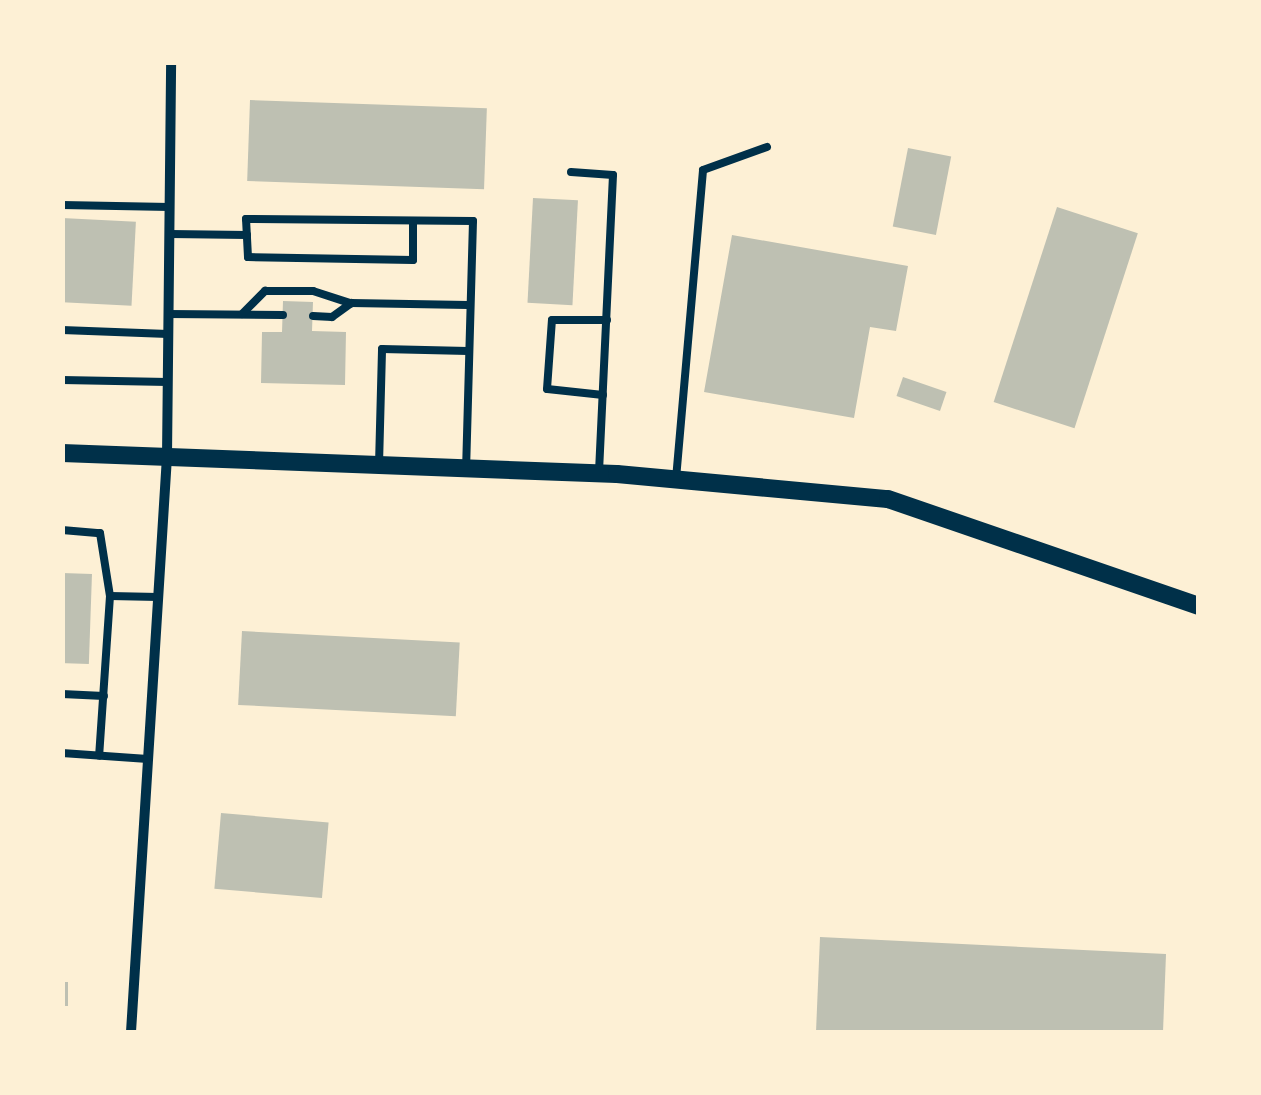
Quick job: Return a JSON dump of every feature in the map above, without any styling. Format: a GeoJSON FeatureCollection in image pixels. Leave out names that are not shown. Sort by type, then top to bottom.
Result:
{"type":"FeatureCollection","features":[{"type":"Feature","properties":{"kind":"street"},"geometry":{"type":"LineString","coordinates":[[131,1032],[167,457],[171,62]]}},
{"type":"Feature","properties":{"kind":"street"},"geometry":{"type":"LineString","coordinates":[[62,453],[599,473],[888,499],[1198,606]]}},
{"type":"Feature","properties":{"kind":"lane"},"geometry":{"type":"LineString","coordinates":[[676,479],[703,170],[767,147]]}},
{"type":"Feature","properties":{"kind":"lane"},"geometry":{"type":"LineString","coordinates":[[571,172],[613,176],[599,473]]}},
{"type":"Feature","properties":{"kind":"lane"},"geometry":{"type":"LineString","coordinates":[[62,204],[170,207]]}},
{"type":"Feature","properties":{"kind":"lane"},"geometry":{"type":"LineString","coordinates":[[413,222],[412,260],[248,257],[246,219],[473,221],[466,468]]}},
{"type":"Feature","properties":{"kind":"lane"},"geometry":{"type":"LineString","coordinates":[[170,234],[247,234]]}},
{"type":"Feature","properties":{"kind":"lane"},"geometry":{"type":"LineString","coordinates":[[242,314],[265,291],[313,291],[351,303],[468,305]]}},
{"type":"Feature","properties":{"kind":"lane"},"geometry":{"type":"LineString","coordinates":[[313,316],[332,317],[351,303]]}},
{"type":"Feature","properties":{"kind":"lane"},"geometry":{"type":"LineString","coordinates":[[168,314],[283,315]]}},
{"type":"Feature","properties":{"kind":"lane"},"geometry":{"type":"LineString","coordinates":[[603,395],[547,390],[552,320],[608,320]]}},
{"type":"Feature","properties":{"kind":"lane"},"geometry":{"type":"LineString","coordinates":[[62,330],[168,334]]}},
{"type":"Feature","properties":{"kind":"lane"},"geometry":{"type":"LineString","coordinates":[[379,465],[382,349],[468,352]]}},
{"type":"Feature","properties":{"kind":"lane"},"geometry":{"type":"LineString","coordinates":[[62,380],[168,382]]}},
{"type":"Feature","properties":{"kind":"lane"},"geometry":{"type":"LineString","coordinates":[[62,530],[100,533],[110,596],[99,756]]}},
{"type":"Feature","properties":{"kind":"lane"},"geometry":{"type":"LineString","coordinates":[[110,596],[158,598]]}},
{"type":"Feature","properties":{"kind":"lane"},"geometry":{"type":"LineString","coordinates":[[62,694],[104,696]]}},
{"type":"Feature","properties":{"kind":"lane"},"geometry":{"type":"LineString","coordinates":[[62,753],[148,759]]}},
{"type":"Feature","properties":{"kind":"building"},"geometry":{"type":"Polygon","coordinates":[[[250,100],[487,108],[484,189],[247,181],[250,100]]]}},
{"type":"Feature","properties":{"kind":"building"},"geometry":{"type":"Polygon","coordinates":[[[908,148],[951,156],[936,235],[893,227],[908,148]]]}},
{"type":"Feature","properties":{"kind":"building"},"geometry":{"type":"Polygon","coordinates":[[[533,198],[578,200],[572,305],[528,303],[533,198]]]}},
{"type":"Feature","properties":{"kind":"building"},"geometry":{"type":"Polygon","coordinates":[[[1057,207],[1138,233],[1074,428],[994,402],[1057,207]]]}},
{"type":"Feature","properties":{"kind":"building"},"geometry":{"type":"Polygon","coordinates":[[[62,218],[136,222],[132,306],[62,302],[62,218]]]}},
{"type":"Feature","properties":{"kind":"building"},"geometry":{"type":"Polygon","coordinates":[[[732,235],[908,266],[896,331],[870,327],[854,418],[704,392],[732,235]]]}},
{"type":"Feature","properties":{"kind":"building"},"geometry":{"type":"Polygon","coordinates":[[[283,301],[313,302],[312,331],[346,332],[345,385],[261,383],[262,332],[282,332],[283,301]]]}},
{"type":"Feature","properties":{"kind":"building"},"geometry":{"type":"Polygon","coordinates":[[[903,377],[946,392],[940,411],[896,396],[903,377]]]}},
{"type":"Feature","properties":{"kind":"building"},"geometry":{"type":"Polygon","coordinates":[[[62,573],[92,574],[89,664],[62,663],[62,573]]]}},
{"type":"Feature","properties":{"kind":"building"},"geometry":{"type":"Polygon","coordinates":[[[242,631],[460,642],[456,716],[238,705],[242,631]]]}},
{"type":"Feature","properties":{"kind":"building"},"geometry":{"type":"Polygon","coordinates":[[[221,813],[329,822],[322,898],[214,889],[221,813]]]}},
{"type":"Feature","properties":{"kind":"building"},"geometry":{"type":"Polygon","coordinates":[[[820,937],[1166,954],[1163,1032],[816,1032],[820,937]]]}},
{"type":"Feature","properties":{"kind":"building"},"geometry":{"type":"Polygon","coordinates":[[[62,982],[68,982],[68,1006],[62,1006],[62,982]]]}}]}
